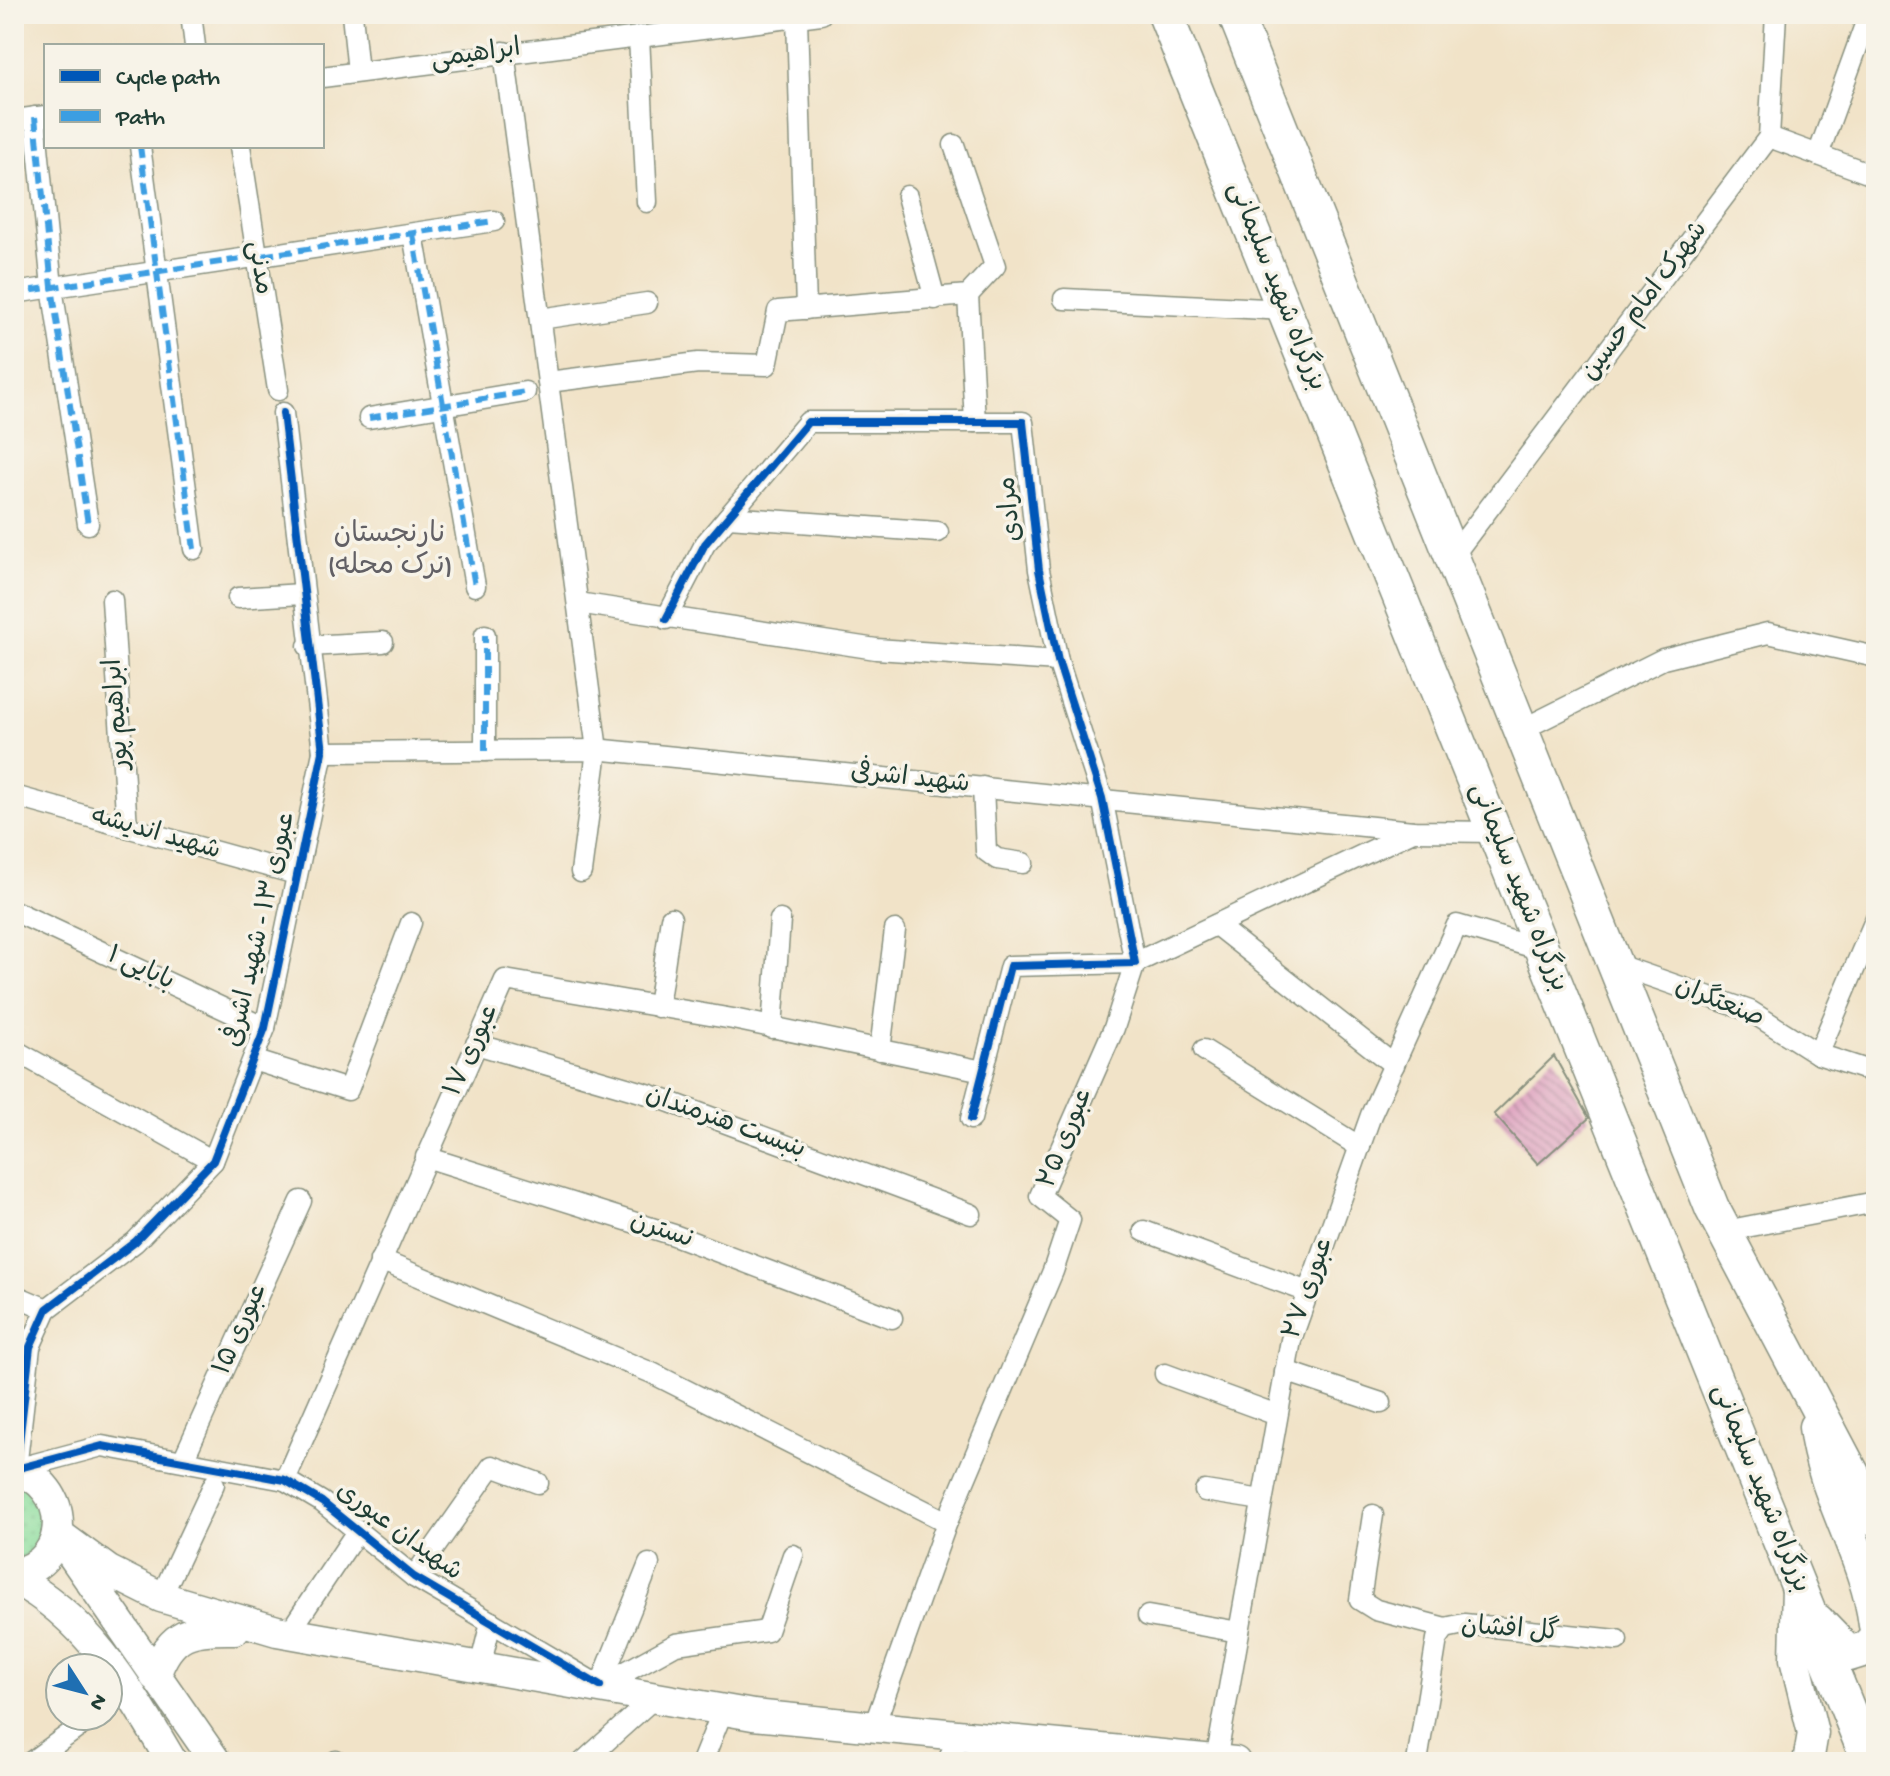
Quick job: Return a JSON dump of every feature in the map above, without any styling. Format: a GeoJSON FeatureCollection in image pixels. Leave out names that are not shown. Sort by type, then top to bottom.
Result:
{"type":"FeatureCollection","features":[{"type":"Feature","properties":{"kind":"highway","name":"بزرگراه شهید سلیمانی"},"geometry":{"type":"LineString","coordinates":[[1165,14],[1869,1762]]}},
{"type":"Feature","properties":{"kind":"highway"},"geometry":{"type":"LineString","coordinates":[[1235,14],[1719,1220],[1810,1393],[1867,1480],[1876,1519]]}},
{"type":"Feature","properties":{"kind":"highway"},"geometry":{"type":"LineString","coordinates":[[1810,1393],[1820,1459],[1871,1599],[1876,1625]]}},
{"type":"Feature","properties":{"kind":"highway"},"geometry":{"type":"LineString","coordinates":[[1801,1593],[1836,1644],[1849,1654],[1865,1649],[1876,1638]]}},
{"type":"Feature","properties":{"kind":"main road"},"geometry":{"type":"LineString","coordinates":[[15,1469],[29,1473],[50,1492],[56,1505],[57,1533],[131,1690],[172,1762]]}},
{"type":"Feature","properties":{"kind":"main road"},"geometry":{"type":"LineString","coordinates":[[14,1576],[34,1567],[44,1558],[57,1533]]}},
{"type":"Feature","properties":{"kind":"main road","name":"شهیدان عبوری"},"geometry":{"type":"LineString","coordinates":[[57,1533],[109,1571],[161,1597],[283,1632],[723,1710],[874,1726],[953,1748],[1226,1761]]}},
{"type":"Feature","properties":{"kind":"main road"},"geometry":{"type":"LineString","coordinates":[[14,1576],[53,1602],[74,1622],[131,1690],[216,1762]]}},
{"type":"Feature","properties":{"kind":"main road"},"geometry":{"type":"LineString","coordinates":[[1801,1593],[1795,1659],[1813,1733],[1808,1762]]}},
{"type":"Feature","properties":{"kind":"main road","name":"شهیدان عبوری"},"geometry":{"type":"LineString","coordinates":[[131,1690],[174,1640],[199,1628],[283,1632]]}},
{"type":"Feature","properties":{"kind":"street"},"geometry":{"type":"LineString","coordinates":[[191,14],[195,44]]}},
{"type":"Feature","properties":{"kind":"street"},"geometry":{"type":"LineString","coordinates":[[352,14],[358,72]]}},
{"type":"Feature","properties":{"kind":"street","name":"ابراهیمی"},"geometry":{"type":"LineString","coordinates":[[324,77],[821,14]]}},
{"type":"Feature","properties":{"kind":"street"},"geometry":{"type":"LineString","coordinates":[[1776,14],[1769,137],[1876,176]]}},
{"type":"Feature","properties":{"kind":"street"},"geometry":{"type":"LineString","coordinates":[[1818,155],[1869,14]]}},
{"type":"Feature","properties":{"kind":"street"},"geometry":{"type":"LineString","coordinates":[[797,18],[806,309]]}},
{"type":"Feature","properties":{"kind":"street"},"geometry":{"type":"LineString","coordinates":[[639,36],[647,202]]}},
{"type":"Feature","properties":{"kind":"street"},"geometry":{"type":"LineString","coordinates":[[504,52],[597,750],[581,872]]}},
{"type":"Feature","properties":{"kind":"street"},"geometry":{"type":"LineString","coordinates":[[14,120],[41,116],[52,287],[88,524]]}},
{"type":"Feature","properties":{"kind":"street","name":"شهرک امام حسین"},"geometry":{"type":"LineString","coordinates":[[1452,557],[1769,137]]}},
{"type":"Feature","properties":{"kind":"street"},"geometry":{"type":"LineString","coordinates":[[548,382],[698,363],[767,365],[778,311],[968,295],[995,266],[954,145]]}},
{"type":"Feature","properties":{"kind":"street"},"geometry":{"type":"LineString","coordinates":[[140,148],[194,549]]}},
{"type":"Feature","properties":{"kind":"street","name":"مدنی"},"geometry":{"type":"LineString","coordinates":[[240,148],[278,390]]}},
{"type":"Feature","properties":{"kind":"street"},"geometry":{"type":"LineString","coordinates":[[907,196],[935,299]]}},
{"type":"Feature","properties":{"kind":"street"},"geometry":{"type":"LineString","coordinates":[[14,293],[494,221]]}},
{"type":"Feature","properties":{"kind":"street"},"geometry":{"type":"LineString","coordinates":[[413,234],[446,406],[475,586]]}},
{"type":"Feature","properties":{"kind":"street"},"geometry":{"type":"LineString","coordinates":[[968,295],[975,422]]}},
{"type":"Feature","properties":{"kind":"street"},"geometry":{"type":"LineString","coordinates":[[1064,299],[1284,310]]}},
{"type":"Feature","properties":{"kind":"street"},"geometry":{"type":"LineString","coordinates":[[540,319],[647,303]]}},
{"type":"Feature","properties":{"kind":"street"},"geometry":{"type":"LineString","coordinates":[[369,418],[525,392]]}},
{"type":"Feature","properties":{"kind":"street","name":"عبوری ۱۳ - شهید اشرفی"},"geometry":{"type":"LineString","coordinates":[[15,1469],[30,1347],[47,1309],[135,1242],[213,1161],[265,1028],[323,752],[308,646],[283,413]]}},
{"type":"Feature","properties":{"kind":"street","name":"مرادی"},"geometry":{"type":"LineString","coordinates":[[728,517],[808,422],[1023,422],[1039,570],[1058,661],[1102,798],[1135,963]]}},
{"type":"Feature","properties":{"kind":"street"},"geometry":{"type":"LineString","coordinates":[[666,619],[705,544],[728,517],[938,532]]}},
{"type":"Feature","properties":{"kind":"street"},"geometry":{"type":"LineString","coordinates":[[238,598],[302,594]]}},
{"type":"Feature","properties":{"kind":"street","name":"ابراهیم پور"},"geometry":{"type":"LineString","coordinates":[[112,600],[127,827]]}},
{"type":"Feature","properties":{"kind":"street"},"geometry":{"type":"LineString","coordinates":[[578,603],[876,649],[1058,661]]}},
{"type":"Feature","properties":{"kind":"street"},"geometry":{"type":"LineString","coordinates":[[1521,730],[1663,659],[1768,633],[1876,657]]}},
{"type":"Feature","properties":{"kind":"street"},"geometry":{"type":"LineString","coordinates":[[485,635],[485,751]]}},
{"type":"Feature","properties":{"kind":"street"},"geometry":{"type":"LineString","coordinates":[[308,646],[383,642]]}},
{"type":"Feature","properties":{"kind":"street","name":"شهید اشرفی"},"geometry":{"type":"LineString","coordinates":[[323,752],[597,750],[1413,831],[1495,832]]}},
{"type":"Feature","properties":{"kind":"street"},"geometry":{"type":"LineString","coordinates":[[983,787],[986,851],[997,859],[1023,863]]}},
{"type":"Feature","properties":{"kind":"street","name":"شهید اندیشه"},"geometry":{"type":"LineString","coordinates":[[14,796],[296,874]]}},
{"type":"Feature","properties":{"kind":"street"},"geometry":{"type":"LineString","coordinates":[[971,1119],[1010,966],[1135,963],[1413,831]]}},
{"type":"Feature","properties":{"kind":"street","name":"بابایی ۱"},"geometry":{"type":"LineString","coordinates":[[14,911],[265,1028]]}},
{"type":"Feature","properties":{"kind":"street"},"geometry":{"type":"LineString","coordinates":[[658,1007],[671,918]]}},
{"type":"Feature","properties":{"kind":"street"},"geometry":{"type":"LineString","coordinates":[[1818,1054],[1876,918]]}},
{"type":"Feature","properties":{"kind":"street"},"geometry":{"type":"LineString","coordinates":[[772,1028],[780,920]]}},
{"type":"Feature","properties":{"kind":"street"},"geometry":{"type":"LineString","coordinates":[[253,1060],[348,1090],[411,923]]}},
{"type":"Feature","properties":{"kind":"street"},"geometry":{"type":"LineString","coordinates":[[1216,925],[1394,1065]]}},
{"type":"Feature","properties":{"kind":"street","name":"عبوری ۲۷"},"geometry":{"type":"LineString","coordinates":[[1226,1761],[1239,1632],[1291,1340],[1360,1147],[1457,925],[1542,950]]}},
{"type":"Feature","properties":{"kind":"street"},"geometry":{"type":"LineString","coordinates":[[880,1050],[895,930]]}},
{"type":"Feature","properties":{"kind":"street","name":"عبوری ۲۵"},"geometry":{"type":"LineString","coordinates":[[874,1726],[947,1522],[1053,1271],[1070,1220],[1040,1196],[1114,1028],[1135,963]]}},
{"type":"Feature","properties":{"kind":"street","name":"صنعتگران"},"geometry":{"type":"LineString","coordinates":[[1615,964],[1750,1011],[1818,1054],[1876,1073]]}},
{"type":"Feature","properties":{"kind":"street","name":"عبوری ۱۷"},"geometry":{"type":"LineString","coordinates":[[285,1480],[505,980],[772,1028],[983,1071]]}},
{"type":"Feature","properties":{"kind":"street","name":"بنبست هنرمندان"},"geometry":{"type":"LineString","coordinates":[[476,1044],[651,1095],[971,1214]]}},
{"type":"Feature","properties":{"kind":"street"},"geometry":{"type":"LineString","coordinates":[[14,1050],[213,1161]]}},
{"type":"Feature","properties":{"kind":"street"},"geometry":{"type":"LineString","coordinates":[[1204,1050],[1360,1147]]}},
{"type":"Feature","properties":{"kind":"street","name":"نسترن"},"geometry":{"type":"LineString","coordinates":[[426,1157],[674,1235],[892,1318]]}},
{"type":"Feature","properties":{"kind":"street","name":"عبوری ۱۵"},"geometry":{"type":"LineString","coordinates":[[184,1458],[301,1201]]}},
{"type":"Feature","properties":{"kind":"street"},"geometry":{"type":"LineString","coordinates":[[1719,1220],[1876,1202]]}},
{"type":"Feature","properties":{"kind":"street"},"geometry":{"type":"LineString","coordinates":[[1144,1231],[1308,1292]]}},
{"type":"Feature","properties":{"kind":"street"},"geometry":{"type":"LineString","coordinates":[[380,1260],[652,1373],[947,1522]]}},
{"type":"Feature","properties":{"kind":"street"},"geometry":{"type":"LineString","coordinates":[[14,1295],[47,1309]]}},
{"type":"Feature","properties":{"kind":"street"},"geometry":{"type":"LineString","coordinates":[[1285,1371],[1381,1403]]}},
{"type":"Feature","properties":{"kind":"street"},"geometry":{"type":"LineString","coordinates":[[1165,1374],[1277,1415]]}},
{"type":"Feature","properties":{"kind":"street","name":"شهیدان عبوری"},"geometry":{"type":"LineString","coordinates":[[15,1469],[102,1446],[184,1458],[285,1480],[322,1502],[414,1577],[600,1686]]}},
{"type":"Feature","properties":{"kind":"street"},"geometry":{"type":"LineString","coordinates":[[414,1577],[492,1466],[538,1483]]}},
{"type":"Feature","properties":{"kind":"street"},"geometry":{"type":"LineString","coordinates":[[161,1597],[214,1484]]}},
{"type":"Feature","properties":{"kind":"street"},"geometry":{"type":"LineString","coordinates":[[1205,1491],[1262,1500]]}},
{"type":"Feature","properties":{"kind":"street"},"geometry":{"type":"LineString","coordinates":[[1373,1515],[1360,1600],[1376,1610],[1445,1628]]}},
{"type":"Feature","properties":{"kind":"street"},"geometry":{"type":"LineString","coordinates":[[283,1632],[358,1530]]}},
{"type":"Feature","properties":{"kind":"street"},"geometry":{"type":"LineString","coordinates":[[600,1686],[676,1644],[767,1631],[793,1555]]}},
{"type":"Feature","properties":{"kind":"street"},"geometry":{"type":"LineString","coordinates":[[600,1686],[649,1564]]}},
{"type":"Feature","properties":{"kind":"street"},"geometry":{"type":"LineString","coordinates":[[1148,1616],[1239,1632]]}},
{"type":"Feature","properties":{"kind":"street"},"geometry":{"type":"LineString","coordinates":[[480,1667],[491,1622]]}},
{"type":"Feature","properties":{"kind":"street","name":"گل افشان"},"geometry":{"type":"LineString","coordinates":[[1417,1762],[1437,1639],[1445,1628],[1464,1624],[1617,1640]]}},
{"type":"Feature","properties":{"kind":"street"},"geometry":{"type":"LineString","coordinates":[[583,1762],[655,1697]]}},
{"type":"Feature","properties":{"kind":"street"},"geometry":{"type":"LineString","coordinates":[[702,1762],[723,1710]]}},
{"type":"Feature","properties":{"kind":"street"},"geometry":{"type":"LineString","coordinates":[[31,1762],[72,1732]]}},
{"type":"Feature","properties":{"kind":"green space"},"geometry":{"type":"Polygon","coordinates":[[[14,1480],[33,1490],[46,1519],[36,1550],[14,1562],[14,1480]]]}},
{"type":"Feature","properties":{"kind":"building"},"geometry":{"type":"Polygon","coordinates":[[[1554,1056],[1589,1118],[1538,1164],[1494,1114],[1554,1056]]]}},
{"type":"Feature","properties":{"kind":"marked path"},"geometry":{"type":"LineString","coordinates":[[35,117],[52,287],[88,524]]}},
{"type":"Feature","properties":{"kind":"marked path"},"geometry":{"type":"LineString","coordinates":[[140,148],[194,549]]}},
{"type":"Feature","properties":{"kind":"marked path"},"geometry":{"type":"LineString","coordinates":[[14,293],[494,221]]}},
{"type":"Feature","properties":{"kind":"marked path"},"geometry":{"type":"LineString","coordinates":[[413,234],[475,586]]}},
{"type":"Feature","properties":{"kind":"marked path"},"geometry":{"type":"LineString","coordinates":[[369,418],[525,392]]}},
{"type":"Feature","properties":{"kind":"marked path"},"geometry":{"type":"LineString","coordinates":[[485,635],[485,751]]}},
{"type":"Feature","properties":{"kind":"cycle path"},"geometry":{"type":"LineString","coordinates":[[283,413],[323,752],[265,1028],[213,1161],[135,1242],[47,1309],[30,1347],[16,1469],[102,1446],[285,1480],[322,1502],[414,1577],[600,1686]]}},
{"type":"Feature","properties":{"kind":"cycle path"},"geometry":{"type":"LineString","coordinates":[[666,619],[705,544],[808,422],[1023,422],[1039,570],[1058,661],[1102,798],[1135,963],[1010,966],[971,1119]]}},
{"type":"Feature","properties":{"kind":"district","name":"نارنجستان (ترک محله)"},"geometry":{"type":"Point","coordinates":[390,551]}}]}
